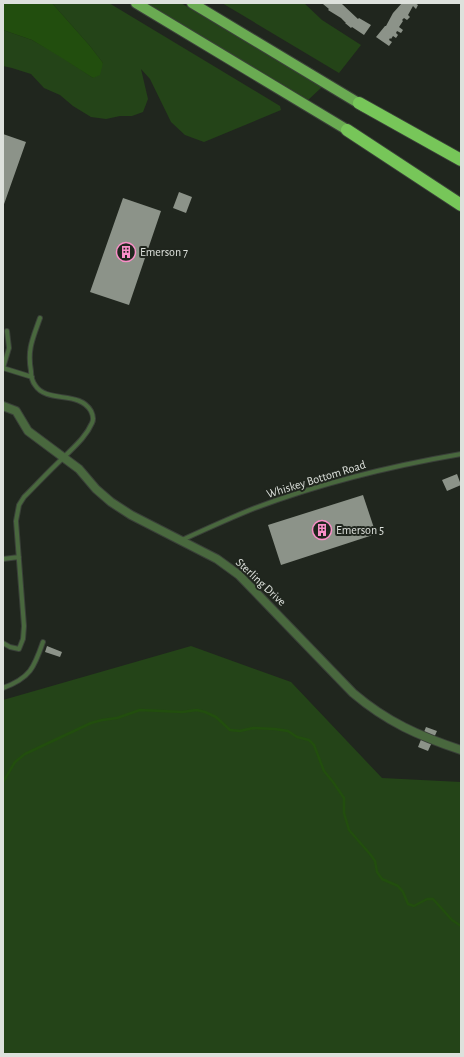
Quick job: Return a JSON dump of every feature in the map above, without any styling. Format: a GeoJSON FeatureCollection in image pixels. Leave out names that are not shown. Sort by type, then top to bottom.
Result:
{"type":"FeatureCollection","features":[{"type":"Feature","properties":{"kind":"highway"},"geometry":{"type":"LineString","coordinates":[[358,103],[461,160]]}},
{"type":"Feature","properties":{"kind":"highway"},"geometry":{"type":"LineString","coordinates":[[348,130],[461,205]]}},
{"type":"Feature","properties":{"kind":"main road"},"geometry":{"type":"LineString","coordinates":[[128,3],[194,37]]}},
{"type":"Feature","properties":{"kind":"main road"},"geometry":{"type":"LineString","coordinates":[[136,3],[461,199]]}},
{"type":"Feature","properties":{"kind":"main road"},"geometry":{"type":"LineString","coordinates":[[194,3],[461,164]]}},
{"type":"Feature","properties":{"kind":"street","name":"Sterling Drive"},"geometry":{"type":"LineString","coordinates":[[3,406],[16,411],[28,431],[64,457],[111,502],[131,515],[217,559],[239,575],[353,693],[371,708],[415,734],[461,750]]}},
{"type":"Feature","properties":{"kind":"lane"},"geometry":{"type":"LineString","coordinates":[[3,643],[10,647],[19,649],[23,638],[24,626],[16,521],[19,505],[24,497],[77,445],[93,421],[91,410],[83,402],[48,394],[40,391],[35,386],[29,356],[40,318]]}},
{"type":"Feature","properties":{"kind":"lane"},"geometry":{"type":"LineString","coordinates":[[7,331],[9,348],[3,368],[32,377]]}},
{"type":"Feature","properties":{"kind":"lane","name":"Whiskey Bottom Road"},"geometry":{"type":"LineString","coordinates":[[182,540],[255,508],[319,487],[413,463],[461,454]]}},
{"type":"Feature","properties":{"kind":"lane"},"geometry":{"type":"LineString","coordinates":[[3,559],[19,558]]}},
{"type":"Feature","properties":{"kind":"lane"},"geometry":{"type":"LineString","coordinates":[[3,688],[21,681],[35,663],[43,642]]}},
{"type":"Feature","properties":{"kind":"shaded area"},"geometry":{"type":"Polygon","coordinates":[[[3,3],[52,3],[103,63],[100,75],[93,78],[32,40],[3,30],[3,3]]]}},
{"type":"Feature","properties":{"kind":"shaded area"},"geometry":{"type":"Polygon","coordinates":[[[52,3],[109,3],[280,106],[281,110],[204,142],[185,135],[171,122],[150,79],[141,69],[148,99],[143,112],[132,116],[120,116],[106,119],[91,117],[73,106],[60,95],[44,88],[31,74],[3,66],[3,30],[32,40],[62,57],[93,78],[103,63],[52,3]]]}},
{"type":"Feature","properties":{"kind":"shaded area"},"geometry":{"type":"Polygon","coordinates":[[[146,3],[181,3],[322,87],[307,101],[146,3]]]}},
{"type":"Feature","properties":{"kind":"shaded area"},"geometry":{"type":"Polygon","coordinates":[[[222,3],[304,3],[322,20],[361,45],[339,73],[222,3]]]}},
{"type":"Feature","properties":{"kind":"shaded area"},"geometry":{"type":"Polygon","coordinates":[[[191,646],[291,682],[382,778],[461,782],[461,1054],[3,1054],[3,700],[191,646]]]}},
{"type":"Feature","properties":{"kind":"building"},"geometry":{"type":"Polygon","coordinates":[[[402,3],[415,3],[418,5],[416,9],[413,6],[408,15],[410,17],[407,20],[404,18],[402,20],[403,21],[399,27],[403,30],[401,33],[397,31],[396,33],[398,35],[396,38],[393,36],[391,39],[390,38],[389,40],[392,42],[389,46],[376,37],[386,26],[393,13],[402,3]]]}},
{"type":"Feature","properties":{"kind":"building"},"geometry":{"type":"Polygon","coordinates":[[[323,4],[342,4],[358,19],[359,18],[371,25],[364,35],[352,27],[351,28],[341,18],[328,10],[329,9],[323,4]]]}},
{"type":"Feature","properties":{"kind":"building"},"geometry":{"type":"Polygon","coordinates":[[[3,134],[26,142],[3,207],[3,134]]]}},
{"type":"Feature","properties":{"kind":"building"},"geometry":{"type":"Polygon","coordinates":[[[179,192],[192,197],[186,213],[173,208],[179,192]]]}},
{"type":"Feature","properties":{"kind":"building","name":"Emerson 7"},"geometry":{"type":"Polygon","coordinates":[[[123,198],[161,211],[129,305],[90,292],[123,198]]]}},
{"type":"Feature","properties":{"kind":"building"},"geometry":{"type":"Polygon","coordinates":[[[457,474],[461,485],[447,491],[442,480],[457,474]]]}},
{"type":"Feature","properties":{"kind":"building","name":"Emerson 5"},"geometry":{"type":"Polygon","coordinates":[[[363,495],[376,534],[281,565],[268,525],[363,495]]]}},
{"type":"Feature","properties":{"kind":"building"},"geometry":{"type":"Polygon","coordinates":[[[47,646],[62,652],[60,657],[45,652],[47,646]]]}},
{"type":"Feature","properties":{"kind":"building"},"geometry":{"type":"Polygon","coordinates":[[[426,727],[437,731],[428,751],[418,747],[426,727]]]}},
{"type":"Feature","properties":{"kind":"waterway"},"geometry":{"type":"LineString","coordinates":[[3,782],[15,762],[25,754],[91,723],[117,718],[140,710],[182,712],[197,710],[216,717],[230,730],[240,731],[253,728],[288,731],[297,737],[309,740],[314,745],[324,771],[344,798],[344,813],[349,830],[375,861],[377,872],[382,879],[398,886],[403,892],[408,904],[414,906],[427,899],[433,899],[452,920],[461,926]]}},
{"type":"Feature","properties":{"kind":"place","name":"Emerson 7"},"geometry":{"type":"Point","coordinates":[126,252]}},
{"type":"Feature","properties":{"kind":"place","name":"Emerson 5"},"geometry":{"type":"Point","coordinates":[322,530]}}]}
